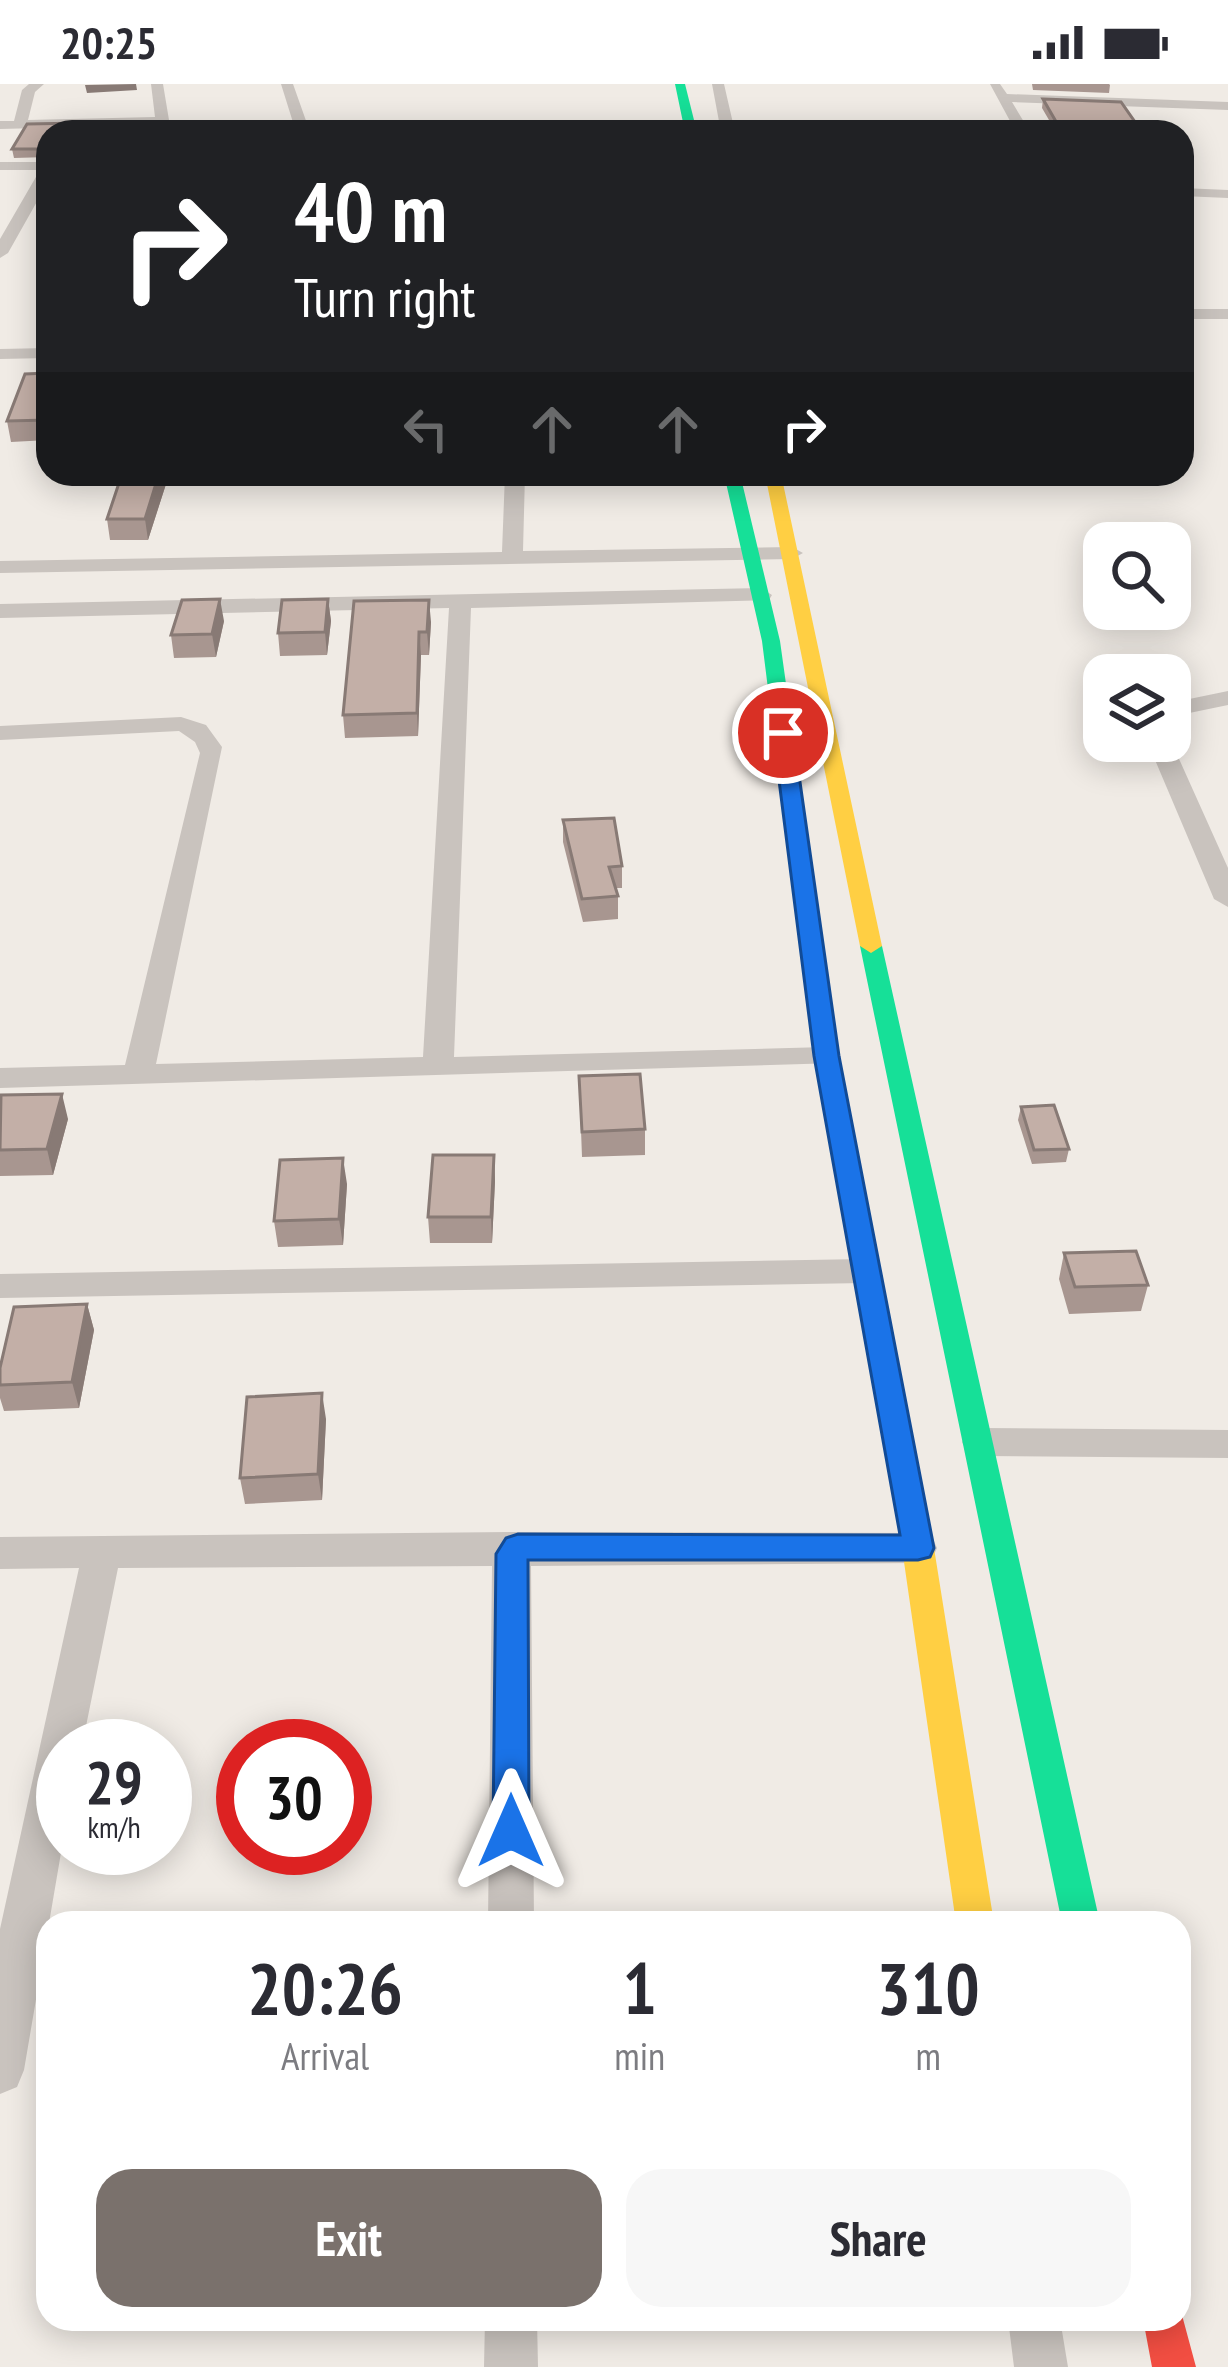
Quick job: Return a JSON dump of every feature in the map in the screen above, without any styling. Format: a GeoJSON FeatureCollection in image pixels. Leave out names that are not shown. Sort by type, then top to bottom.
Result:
{"type":"FeatureCollection","features":[{"type":"Feature","properties":{"kind":"street"},"geometry":{"type":"LineString","coordinates":[[20,125],[29,90],[38,84]]}},
{"type":"Feature","properties":{"kind":"street"},"geometry":{"type":"LineString","coordinates":[[157,84],[163,120]]}},
{"type":"Feature","properties":{"kind":"street"},"geometry":{"type":"LineString","coordinates":[[287,84],[299,120]]}},
{"type":"Feature","properties":{"kind":"street"},"geometry":{"type":"LineString","coordinates":[[680,84],[688,120]]}},
{"type":"Feature","properties":{"kind":"street"},"geometry":{"type":"LineString","coordinates":[[718,84],[726,120]]}},
{"type":"Feature","properties":{"kind":"street"},"geometry":{"type":"LineString","coordinates":[[997,91],[1228,106]]}},
{"type":"Feature","properties":{"kind":"street"},"geometry":{"type":"LineString","coordinates":[[997,91],[1015,120]]}},
{"type":"Feature","properties":{"kind":"street"},"geometry":{"type":"LineString","coordinates":[[0,125],[36,125]]}},
{"type":"Feature","properties":{"kind":"street"},"geometry":{"type":"LineString","coordinates":[[0,166],[36,167]]}},
{"type":"Feature","properties":{"kind":"street"},"geometry":{"type":"LineString","coordinates":[[0,253],[36,188]]}},
{"type":"Feature","properties":{"kind":"street"},"geometry":{"type":"LineString","coordinates":[[1194,193],[1228,194]]}},
{"type":"Feature","properties":{"kind":"street"},"geometry":{"type":"LineString","coordinates":[[1194,314],[1228,314]]}},
{"type":"Feature","properties":{"kind":"street"},"geometry":{"type":"LineString","coordinates":[[0,354],[36,353]]}},
{"type":"Feature","properties":{"kind":"street"},"geometry":{"type":"LineString","coordinates":[[512,559],[515,486]]}},
{"type":"Feature","properties":{"kind":"street"},"geometry":{"type":"LineString","coordinates":[[735,486],[771,641],[826,1056],[918,1548],[973,1911]]}},
{"type":"Feature","properties":{"kind":"street"},"geometry":{"type":"LineString","coordinates":[[776,486],[940,1280],[980,1442],[1078,1911]]}},
{"type":"Feature","properties":{"kind":"street"},"geometry":{"type":"LineString","coordinates":[[0,568],[792,553]]}},
{"type":"Feature","properties":{"kind":"street"},"geometry":{"type":"LineString","coordinates":[[0,611],[761,595]]}},
{"type":"Feature","properties":{"kind":"street"},"geometry":{"type":"LineString","coordinates":[[438,1067],[460,604]]}},
{"type":"Feature","properties":{"kind":"street"},"geometry":{"type":"LineString","coordinates":[[1191,706],[1228,698]]}},
{"type":"Feature","properties":{"kind":"street"},"geometry":{"type":"LineString","coordinates":[[0,734],[181,724],[197,729],[208,740],[212,753],[138,1076]]}},
{"type":"Feature","properties":{"kind":"street"},"geometry":{"type":"LineString","coordinates":[[1168,762],[1228,899]]}},
{"type":"Feature","properties":{"kind":"street"},"geometry":{"type":"LineString","coordinates":[[0,1078],[826,1056]]}},
{"type":"Feature","properties":{"kind":"street"},"geometry":{"type":"LineString","coordinates":[[0,1286],[866,1271]]}},
{"type":"Feature","properties":{"kind":"street"},"geometry":{"type":"LineString","coordinates":[[980,1442],[1228,1444]]}},
{"type":"Feature","properties":{"kind":"street"},"geometry":{"type":"LineString","coordinates":[[511,1911],[512,1554],[518,1547]]}},
{"type":"Feature","properties":{"kind":"street"},"geometry":{"type":"LineString","coordinates":[[0,1552],[918,1548]]}},
{"type":"Feature","properties":{"kind":"street"},"geometry":{"type":"LineString","coordinates":[[0,2071],[10,1937],[102,1551]]}},
{"type":"Feature","properties":{"kind":"street"},"geometry":{"type":"LineString","coordinates":[[511,2331],[511,2367]]}},
{"type":"Feature","properties":{"kind":"street"},"geometry":{"type":"LineString","coordinates":[[1036,2331],[1041,2367]]}},
{"type":"Feature","properties":{"kind":"street"},"geometry":{"type":"LineString","coordinates":[[1166,2331],[1174,2367]]}},
{"type":"Feature","properties":{"kind":"building"},"geometry":{"type":"Polygon","coordinates":[[[1043,99],[1121,102],[1134,120],[1055,120],[1043,99]]]}},
{"type":"Feature","properties":{"kind":"building"},"geometry":{"type":"Polygon","coordinates":[[[27,124],[36,124],[36,149],[12,149],[27,124]]]}},
{"type":"Feature","properties":{"kind":"building"},"geometry":{"type":"Polygon","coordinates":[[[25,374],[36,374],[36,420],[7,421],[25,374]]]}},
{"type":"Feature","properties":{"kind":"building"},"geometry":{"type":"Polygon","coordinates":[[[118,486],[155,486],[145,519],[107,519],[118,486]]]}},
{"type":"Feature","properties":{"kind":"building"},"geometry":{"type":"Polygon","coordinates":[[[220,599],[212,634],[171,635],[182,600],[220,599]]]}},
{"type":"Feature","properties":{"kind":"building"},"geometry":{"type":"Polygon","coordinates":[[[328,599],[325,632],[278,633],[282,600],[328,599]]]}},
{"type":"Feature","properties":{"kind":"building"},"geometry":{"type":"Polygon","coordinates":[[[429,600],[427,632],[419,632],[417,713],[343,715],[354,601],[429,600]]]}},
{"type":"Feature","properties":{"kind":"building"},"geometry":{"type":"Polygon","coordinates":[[[614,818],[622,866],[609,867],[618,896],[582,899],[563,820],[614,818]]]}},
{"type":"Feature","properties":{"kind":"building"},"geometry":{"type":"Polygon","coordinates":[[[640,1074],[645,1129],[582,1132],[579,1076],[640,1074]]]}},
{"type":"Feature","properties":{"kind":"building"},"geometry":{"type":"Polygon","coordinates":[[[62,1094],[47,1149],[0,1150],[1,1095],[62,1094]]]}},
{"type":"Feature","properties":{"kind":"building"},"geometry":{"type":"Polygon","coordinates":[[[1054,1105],[1069,1149],[1034,1150],[1021,1107],[1054,1105]]]}},
{"type":"Feature","properties":{"kind":"building"},"geometry":{"type":"Polygon","coordinates":[[[433,1155],[494,1155],[491,1217],[428,1217],[433,1155]]]}},
{"type":"Feature","properties":{"kind":"building"},"geometry":{"type":"Polygon","coordinates":[[[343,1158],[339,1219],[274,1221],[280,1160],[343,1158]]]}},
{"type":"Feature","properties":{"kind":"building"},"geometry":{"type":"Polygon","coordinates":[[[1136,1251],[1148,1285],[1075,1287],[1064,1253],[1136,1251]]]}},
{"type":"Feature","properties":{"kind":"building"},"geometry":{"type":"Polygon","coordinates":[[[87,1304],[72,1382],[0,1385],[14,1307],[87,1304]]]}},
{"type":"Feature","properties":{"kind":"building"},"geometry":{"type":"Polygon","coordinates":[[[322,1393],[318,1474],[240,1478],[247,1397],[322,1393]]]}},
{"type":"Feature","properties":{"kind":"traffic: fast"},"geometry":{"type":"LineString","coordinates":[[680,84],[688,120]]}},
{"type":"Feature","properties":{"kind":"traffic: fast"},"geometry":{"type":"LineString","coordinates":[[735,486],[771,641],[826,1056],[872,1303]]}},
{"type":"Feature","properties":{"kind":"traffic: fast"},"geometry":{"type":"LineString","coordinates":[[871,946],[1078,1911]]}},
{"type":"Feature","properties":{"kind":"traffic: slow"},"geometry":{"type":"LineString","coordinates":[[775,486],[871,946]]}},
{"type":"Feature","properties":{"kind":"traffic: slow"},"geometry":{"type":"LineString","coordinates":[[872,1303],[918,1548],[973,1911]]}},
{"type":"Feature","properties":{"kind":"traffic: jam"},"geometry":{"type":"LineString","coordinates":[[1166,2331],[1174,2367]]}},
{"type":"Feature","properties":{"kind":"route"},"geometry":{"type":"LineString","coordinates":[[511,1831],[512,1554],[518,1547],[918,1548],[826,1056],[783,733]]}}]}
